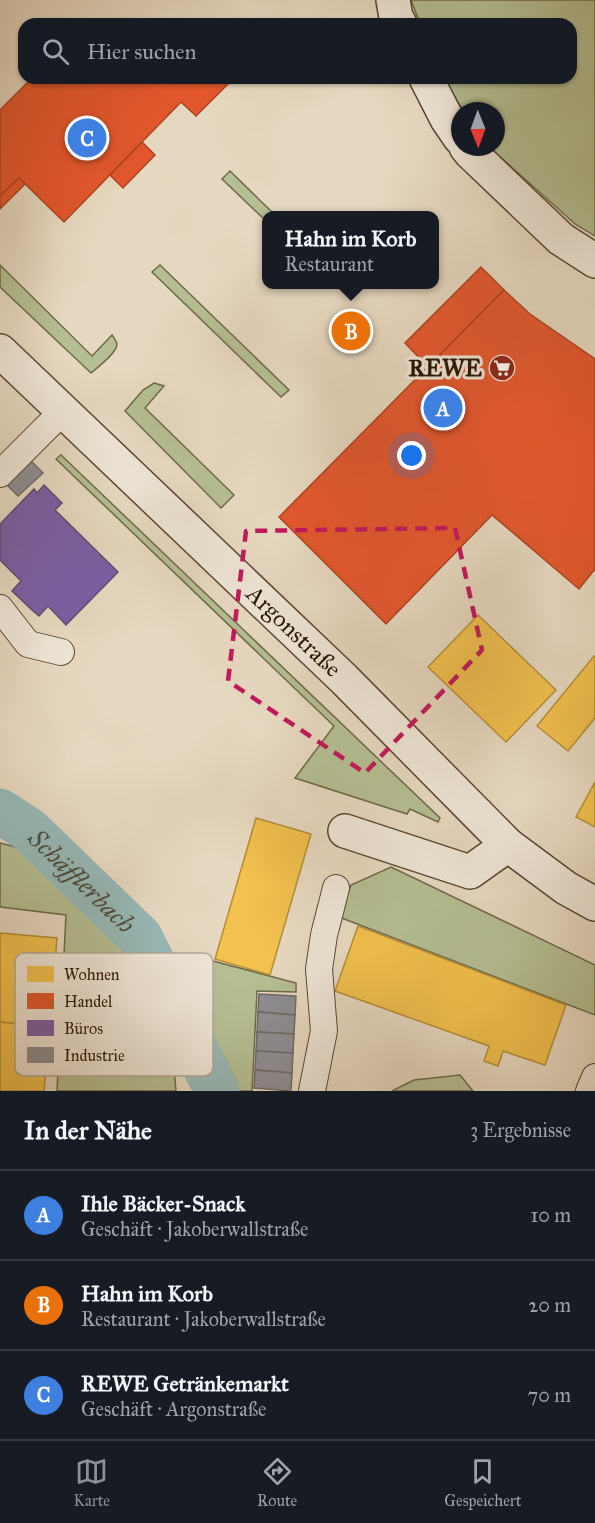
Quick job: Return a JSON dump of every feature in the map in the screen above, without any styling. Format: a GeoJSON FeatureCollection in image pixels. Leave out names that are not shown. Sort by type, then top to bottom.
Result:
{"type":"FeatureCollection","features":[{"type":"Feature","properties":{"kind":"street"},"geometry":{"type":"LineString","coordinates":[[393,0],[397,18]]}},
{"type":"Feature","properties":{"kind":"street"},"geometry":{"type":"LineString","coordinates":[[429,84],[451,126]]}},
{"type":"Feature","properties":{"kind":"street"},"geometry":{"type":"LineString","coordinates":[[474,156],[561,239],[595,261]]}},
{"type":"Feature","properties":{"kind":"street","name":"Argonstraße"},"geometry":{"type":"LineString","coordinates":[[0,351],[370,705],[508,845],[566,888],[595,904]]}},
{"type":"Feature","properties":{"kind":"street"},"geometry":{"type":"LineString","coordinates":[[345,831],[470,872],[508,845]]}},
{"type":"Feature","properties":{"kind":"lane"},"geometry":{"type":"LineString","coordinates":[[0,474],[64,410]]}},
{"type":"Feature","properties":{"kind":"lane"},"geometry":{"type":"LineString","coordinates":[[0,608],[28,644],[61,652]]}},
{"type":"Feature","properties":{"kind":"lane"},"geometry":{"type":"LineString","coordinates":[[312,1091],[324,1030],[318,969],[336,888]]}},
{"type":"Feature","properties":{"kind":"lane"},"geometry":{"type":"LineString","coordinates":[[589,1091],[595,1077]]}},
{"type":"Feature","properties":{"kind":"highlighted area"},"geometry":{"type":"Polygon","coordinates":[[[455,528],[482,650],[365,773],[228,681],[246,531],[455,528]]]}},
{"type":"Feature","properties":{"kind":"green space"},"geometry":{"type":"Polygon","coordinates":[[[411,0],[595,0],[595,236],[575,224],[499,156],[505,156],[505,102],[458,102],[447,84],[577,84],[577,18],[418,18],[411,0]]]}},
{"type":"Feature","properties":{"kind":"green space"},"geometry":{"type":"Polygon","coordinates":[[[230,171],[271,211],[262,211],[262,217],[222,179],[230,171]]]}},
{"type":"Feature","properties":{"kind":"green space"},"geometry":{"type":"Polygon","coordinates":[[[0,265],[92,356],[112,335],[117,344],[107,360],[91,373],[0,287],[0,265]]]}},
{"type":"Feature","properties":{"kind":"green space"},"geometry":{"type":"Polygon","coordinates":[[[160,265],[289,390],[281,397],[152,272],[160,265]]]}},
{"type":"Feature","properties":{"kind":"green space"},"geometry":{"type":"Polygon","coordinates":[[[154,383],[164,386],[145,408],[234,495],[221,508],[125,411],[143,390],[154,383]]]}},
{"type":"Feature","properties":{"kind":"green space"},"geometry":{"type":"Polygon","coordinates":[[[61,455],[440,818],[438,822],[410,809],[407,814],[295,778],[334,726],[56,459],[61,455]]]}},
{"type":"Feature","properties":{"kind":"green space"},"geometry":{"type":"Polygon","coordinates":[[[0,843],[23,849],[128,940],[134,953],[64,953],[66,915],[0,907],[0,843]]]}},
{"type":"Feature","properties":{"kind":"green space"},"geometry":{"type":"Polygon","coordinates":[[[391,867],[595,965],[595,1015],[339,917],[351,885],[391,867]]]}},
{"type":"Feature","properties":{"kind":"green space"},"geometry":{"type":"Polygon","coordinates":[[[213,961],[296,983],[296,992],[257,991],[252,1091],[234,1091],[213,1043],[213,961]]]}},
{"type":"Feature","properties":{"kind":"green space"},"geometry":{"type":"Polygon","coordinates":[[[460,1075],[473,1091],[392,1091],[414,1080],[460,1075]]]}},
{"type":"Feature","properties":{"kind":"green space"},"geometry":{"type":"Polygon","coordinates":[[[58,1076],[175,1076],[176,1091],[57,1091],[58,1076]]]}},
{"type":"Feature","properties":{"kind":"building: Wohnen"},"geometry":{"type":"Polygon","coordinates":[[[478,615],[556,690],[506,742],[428,667],[478,615]]]}},
{"type":"Feature","properties":{"kind":"building: Wohnen"},"geometry":{"type":"Polygon","coordinates":[[[594,656],[595,718],[568,751],[537,726],[594,656]]]}},
{"type":"Feature","properties":{"kind":"building: Wohnen"},"geometry":{"type":"Polygon","coordinates":[[[595,782],[595,827],[576,817],[595,782]]]}},
{"type":"Feature","properties":{"kind":"building: Wohnen"},"geometry":{"type":"Polygon","coordinates":[[[256,818],[311,834],[270,975],[215,959],[256,818]]]}},
{"type":"Feature","properties":{"kind":"building: Wohnen"},"geometry":{"type":"Polygon","coordinates":[[[358,926],[566,1005],[545,1065],[503,1051],[498,1066],[484,1061],[489,1046],[335,991],[358,926]]]}},
{"type":"Feature","properties":{"kind":"building: Wohnen"},"geometry":{"type":"Polygon","coordinates":[[[0,933],[57,938],[56,953],[15,953],[15,1024],[0,1022],[0,933]]]}},
{"type":"Feature","properties":{"kind":"building: Wohnen"},"geometry":{"type":"Polygon","coordinates":[[[0,1022],[15,1024],[15,1076],[45,1076],[44,1091],[0,1091],[0,1022]]]}},
{"type":"Feature","properties":{"kind":"building: Handel"},"geometry":{"type":"Polygon","coordinates":[[[26,84],[228,84],[196,116],[181,102],[64,222],[19,178],[0,196],[0,110],[26,84]]]}},
{"type":"Feature","properties":{"kind":"building: Handel"},"geometry":{"type":"Polygon","coordinates":[[[142,142],[155,155],[123,188],[110,175],[142,142]]]}},
{"type":"Feature","properties":{"kind":"building: Handel"},"geometry":{"type":"Polygon","coordinates":[[[19,178],[25,184],[0,209],[0,196],[19,178]]]}},
{"type":"Feature","properties":{"kind":"building: Handel"},"geometry":{"type":"Polygon","coordinates":[[[481,267],[504,290],[428,367],[405,343],[481,267]]]}},
{"type":"Feature","properties":{"kind":"building: Handel"},"geometry":{"type":"Polygon","coordinates":[[[504,290],[530,314],[595,359],[595,569],[579,589],[492,515],[386,624],[279,517],[504,290]]]}},
{"type":"Feature","properties":{"kind":"building: Büros"},"geometry":{"type":"Polygon","coordinates":[[[44,485],[62,503],[55,510],[118,572],[66,625],[48,606],[39,616],[12,591],[21,581],[0,560],[0,524],[34,489],[37,493],[44,485]]]}},
{"type":"Feature","properties":{"kind":"building: Industrie"},"geometry":{"type":"Polygon","coordinates":[[[30,460],[43,473],[18,496],[6,484],[30,460]]]}},
{"type":"Feature","properties":{"kind":"building: Industrie"},"geometry":{"type":"Polygon","coordinates":[[[259,994],[296,996],[295,1015],[258,1012],[259,994]]]}},
{"type":"Feature","properties":{"kind":"building: Industrie"},"geometry":{"type":"Polygon","coordinates":[[[258,1012],[295,1015],[294,1034],[257,1032],[258,1012]]]}},
{"type":"Feature","properties":{"kind":"building: Industrie"},"geometry":{"type":"Polygon","coordinates":[[[257,1032],[294,1034],[293,1053],[256,1051],[257,1032]]]}},
{"type":"Feature","properties":{"kind":"building: Industrie"},"geometry":{"type":"Polygon","coordinates":[[[256,1051],[293,1053],[292,1073],[255,1070],[256,1051]]]}},
{"type":"Feature","properties":{"kind":"building: Industrie"},"geometry":{"type":"Polygon","coordinates":[[[255,1070],[292,1073],[291,1091],[254,1088],[255,1070]]]}},
{"type":"Feature","properties":{"kind":"waterway","name":"Schäfflerbach"},"geometry":{"type":"LineString","coordinates":[[0,811],[29,830],[140,937],[148,953]]}},
{"type":"Feature","properties":{"kind":"waterway","name":"Schäfflerbach"},"geometry":{"type":"LineString","coordinates":[[210,1076],[217,1091]]}},
{"type":"Feature","properties":{"kind":"place","name":"REWE Getränkemarkt"},"geometry":{"type":"Point","coordinates":[87,138]}},
{"type":"Feature","properties":{"kind":"place","name":"Hahn im Korb"},"geometry":{"type":"Point","coordinates":[351,331]}},
{"type":"Feature","properties":{"kind":"place","name":"REWE"},"geometry":{"type":"Point","coordinates":[502,368]}},
{"type":"Feature","properties":{"kind":"place","name":"Ihle Bäcker-Snack"},"geometry":{"type":"Point","coordinates":[443,408]}}]}
